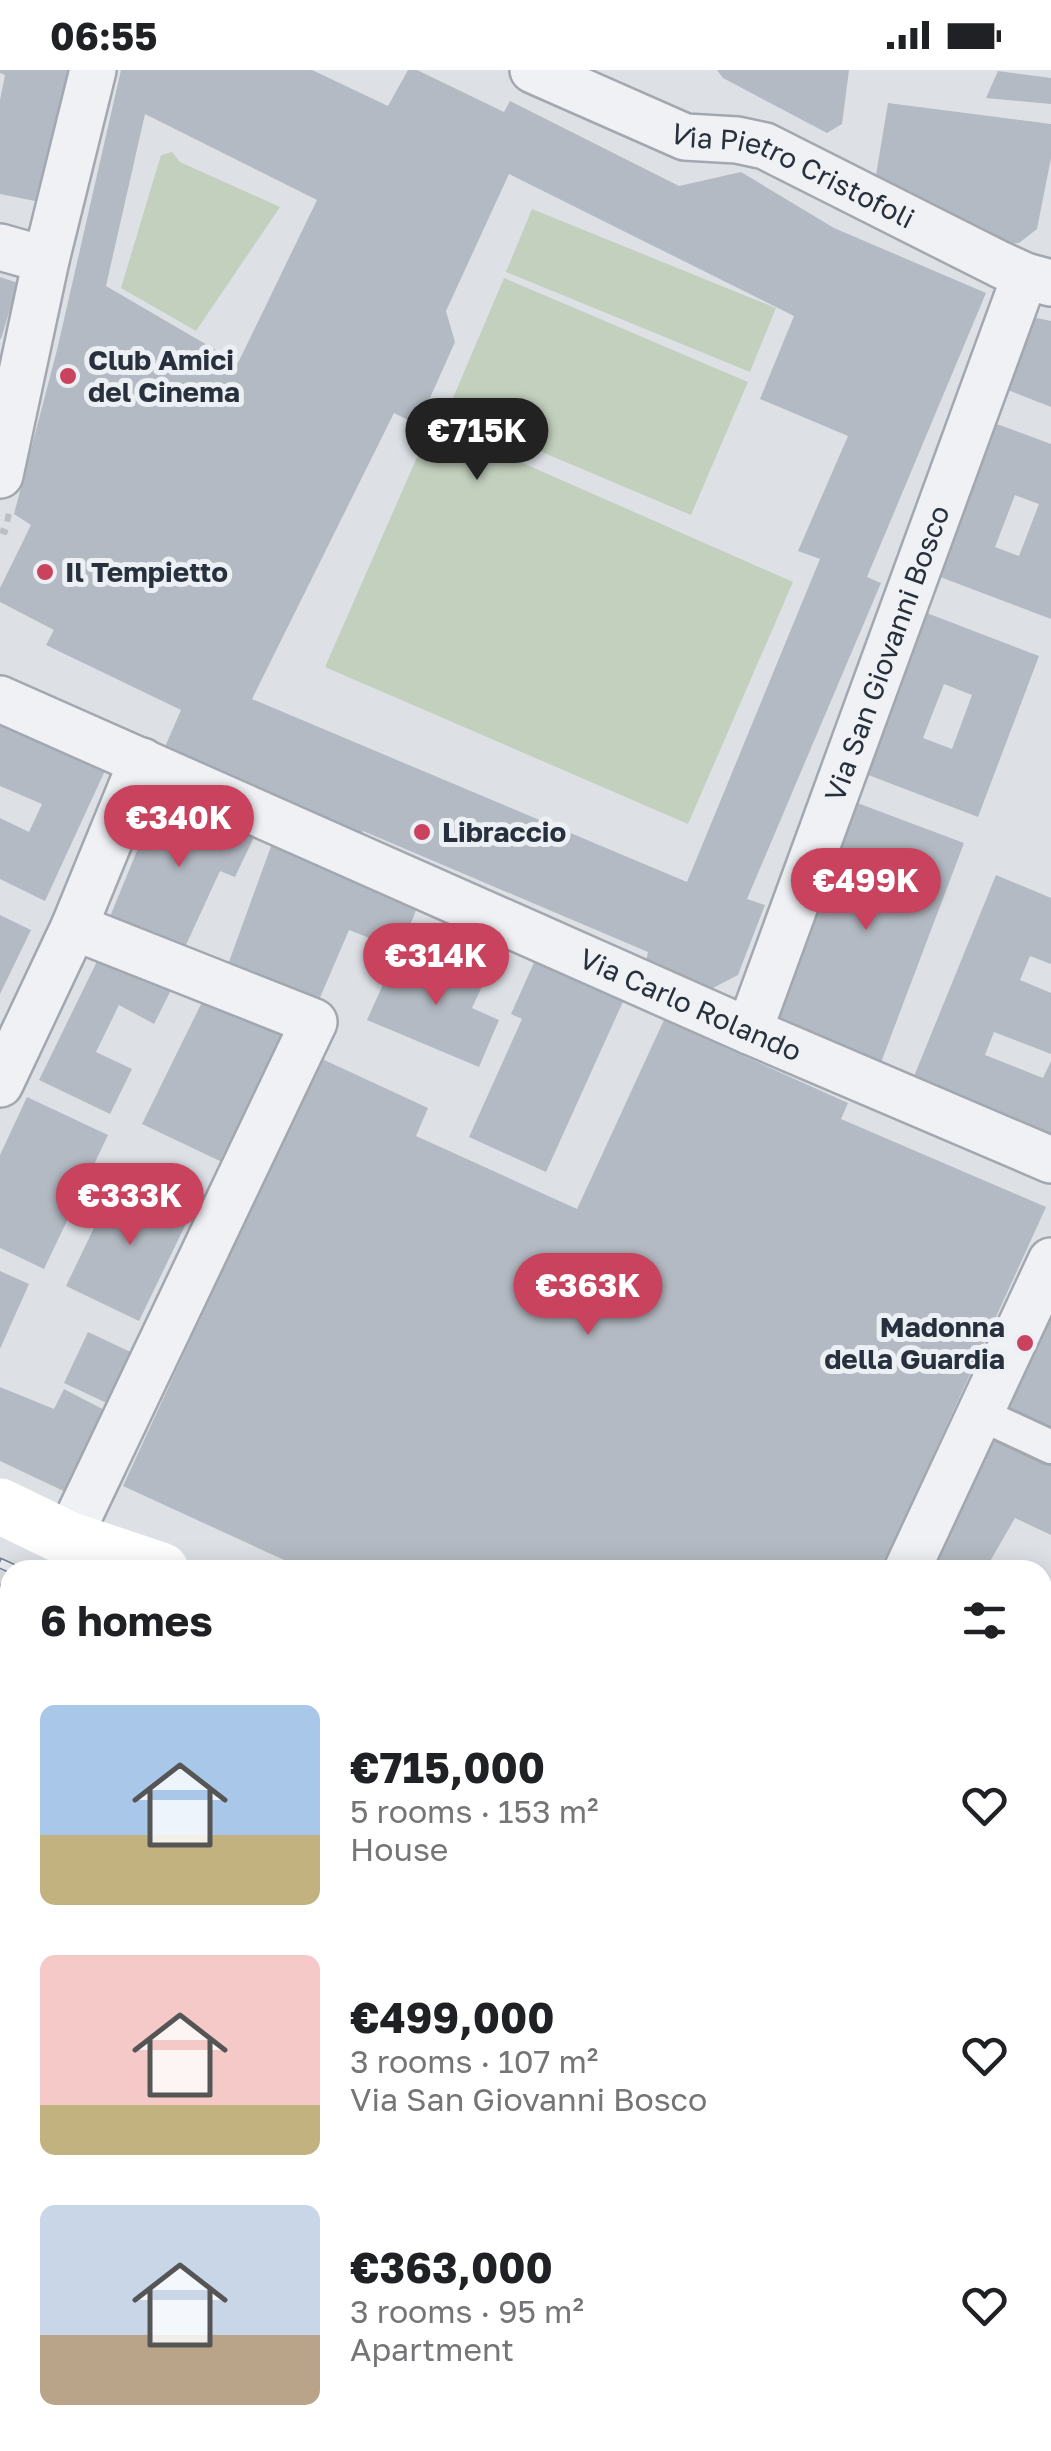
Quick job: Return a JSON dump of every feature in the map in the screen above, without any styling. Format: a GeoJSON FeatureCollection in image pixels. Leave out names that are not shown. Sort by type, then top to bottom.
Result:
{"type":"FeatureCollection","features":[{"type":"Feature","properties":{"kind":"main road"},"geometry":{"type":"LineString","coordinates":[[0,1506],[68,1539],[131,1560]]}},
{"type":"Feature","properties":{"kind":"street"},"geometry":{"type":"LineString","coordinates":[[4,496],[46,260],[93,70]]}},
{"type":"Feature","properties":{"kind":"street","name":"Via Pietro Cristofoli"},"geometry":{"type":"LineString","coordinates":[[533,70],[686,138],[737,140],[766,146],[1038,280]]}},
{"type":"Feature","properties":{"kind":"street"},"geometry":{"type":"LineString","coordinates":[[0,248],[46,260]]}},
{"type":"Feature","properties":{"kind":"street","name":"Via San Giovanni Bosco"},"geometry":{"type":"LineString","coordinates":[[749,1031],[1038,280]]}},
{"type":"Feature","properties":{"kind":"street","name":"Via Carlo Rolando"},"geometry":{"type":"LineString","coordinates":[[0,699],[749,1031],[1051,1160]]}},
{"type":"Feature","properties":{"kind":"street"},"geometry":{"type":"LineString","coordinates":[[0,1084],[74,927],[142,761]]}},
{"type":"Feature","properties":{"kind":"street"},"geometry":{"type":"LineString","coordinates":[[68,1539],[314,1022],[74,927]]}},
{"type":"Feature","properties":{"kind":"street"},"geometry":{"type":"LineString","coordinates":[[912,1560],[1051,1261]]}},
{"type":"Feature","properties":{"kind":"street"},"geometry":{"type":"LineString","coordinates":[[978,1413],[1051,1447]]}},
{"type":"Feature","properties":{"kind":"path"},"geometry":{"type":"LineString","coordinates":[[0,530],[5,532],[4,496]]}},
{"type":"Feature","properties":{"kind":"green space"},"geometry":{"type":"Polygon","coordinates":[[[172,152],[180,162],[280,207],[196,331],[121,288],[161,155],[172,152]]]}},
{"type":"Feature","properties":{"kind":"green space"},"geometry":{"type":"Polygon","coordinates":[[[532,209],[776,308],[750,372],[506,272],[532,209]]]}},
{"type":"Feature","properties":{"kind":"green space"},"geometry":{"type":"Polygon","coordinates":[[[504,278],[748,382],[691,515],[447,412],[504,278]]]}},
{"type":"Feature","properties":{"kind":"green space"},"geometry":{"type":"Polygon","coordinates":[[[432,423],[793,582],[688,824],[325,667],[432,423]]]}},
{"type":"Feature","properties":{"kind":"building"},"geometry":{"type":"Polygon","coordinates":[[[0,70],[69,70],[40,202],[0,194],[0,100],[5,75],[0,70]]]}},
{"type":"Feature","properties":{"kind":"building"},"geometry":{"type":"Polygon","coordinates":[[[121,70],[312,70],[388,106],[408,70],[417,70],[504,112],[510,101],[679,186],[741,172],[834,228],[986,293],[867,577],[881,583],[747,899],[765,905],[738,975],[709,990],[645,966],[648,952],[363,831],[357,841],[161,756],[181,710],[46,645],[54,630],[0,602],[0,588],[31,525],[14,514],[57,350],[121,70]],[[145,114],[106,286],[238,363],[317,200],[145,114]],[[509,174],[446,311],[455,342],[418,425],[394,413],[252,699],[687,882],[820,559],[798,551],[848,436],[760,399],[794,316],[509,174]]]}},
{"type":"Feature","properties":{"kind":"building"},"geometry":{"type":"Polygon","coordinates":[[[717,70],[849,70],[842,124],[827,133],[723,78],[717,70]]]}},
{"type":"Feature","properties":{"kind":"building"},"geometry":{"type":"Polygon","coordinates":[[[998,71],[1051,78],[1051,104],[986,98],[998,71]]]}},
{"type":"Feature","properties":{"kind":"building"},"geometry":{"type":"Polygon","coordinates":[[[888,103],[1051,124],[1051,158],[1037,229],[1019,243],[1001,244],[875,181],[888,103]]]}},
{"type":"Feature","properties":{"kind":"building"},"geometry":{"type":"Polygon","coordinates":[[[0,277],[18,283],[1,339],[0,339],[0,277]]]}},
{"type":"Feature","properties":{"kind":"building"},"geometry":{"type":"Polygon","coordinates":[[[1027,316],[1051,321],[1051,407],[1000,387],[1027,316]]]}},
{"type":"Feature","properties":{"kind":"building"},"geometry":{"type":"Polygon","coordinates":[[[994,423],[1051,444],[1051,619],[935,575],[994,423]],[[1015,495],[995,547],[1019,556],[1039,504],[1015,495]]]}},
{"type":"Feature","properties":{"kind":"building"},"geometry":{"type":"Polygon","coordinates":[[[919,610],[1039,656],[978,817],[858,771],[919,610]],[[944,684],[923,738],[952,749],[972,695],[944,684]]]}},
{"type":"Feature","properties":{"kind":"building"},"geometry":{"type":"Polygon","coordinates":[[[0,711],[109,762],[45,901],[0,879],[0,818],[29,832],[42,804],[0,786],[0,711]]]}},
{"type":"Feature","properties":{"kind":"building"},"geometry":{"type":"Polygon","coordinates":[[[176,794],[256,833],[235,877],[220,871],[186,945],[109,919],[148,824],[159,828],[176,794]]]}},
{"type":"Feature","properties":{"kind":"building"},"geometry":{"type":"Polygon","coordinates":[[[852,801],[964,843],[880,1065],[768,1022],[852,801]]]}},
{"type":"Feature","properties":{"kind":"building"},"geometry":{"type":"Polygon","coordinates":[[[274,838],[421,898],[400,950],[349,930],[316,1007],[226,970],[274,838]]]}},
{"type":"Feature","properties":{"kind":"building"},"geometry":{"type":"Polygon","coordinates":[[[996,875],[1051,898],[1051,964],[1030,956],[1020,980],[1051,993],[1051,1054],[994,1032],[985,1055],[1043,1078],[1051,1061],[1051,1143],[910,1086],[996,875]]]}},
{"type":"Feature","properties":{"kind":"building"},"geometry":{"type":"Polygon","coordinates":[[[0,915],[31,930],[0,994],[0,915]]]}},
{"type":"Feature","properties":{"kind":"building"},"geometry":{"type":"Polygon","coordinates":[[[105,945],[176,980],[154,1024],[119,1005],[96,1052],[132,1069],[110,1114],[39,1080],[105,945]]]}},
{"type":"Feature","properties":{"kind":"building"},"geometry":{"type":"Polygon","coordinates":[[[414,949],[485,980],[472,1008],[499,1020],[479,1067],[367,1020],[388,973],[401,979],[414,949]]]}},
{"type":"Feature","properties":{"kind":"building"},"geometry":{"type":"Polygon","coordinates":[[[536,958],[626,995],[546,1172],[469,1137],[522,1019],[511,1014],[536,958]]]}},
{"type":"Feature","properties":{"kind":"building"},"geometry":{"type":"Polygon","coordinates":[[[206,994],[285,1032],[222,1162],[142,1124],[206,994]]]}},
{"type":"Feature","properties":{"kind":"building"},"geometry":{"type":"Polygon","coordinates":[[[664,1020],[848,1103],[841,1119],[1046,1207],[886,1560],[284,1560],[123,1486],[320,1058],[428,1108],[416,1136],[577,1209],[664,1020]]]}},
{"type":"Feature","properties":{"kind":"building"},"geometry":{"type":"Polygon","coordinates":[[[27,1097],[108,1135],[44,1269],[0,1248],[0,1155],[27,1097]]]}},
{"type":"Feature","properties":{"kind":"building"},"geometry":{"type":"Polygon","coordinates":[[[120,1174],[193,1209],[139,1321],[66,1286],[120,1174]]]}},
{"type":"Feature","properties":{"kind":"building"},"geometry":{"type":"Polygon","coordinates":[[[0,1271],[29,1284],[0,1349],[0,1271]]]}},
{"type":"Feature","properties":{"kind":"building"},"geometry":{"type":"Polygon","coordinates":[[[1051,1299],[1051,1436],[998,1411],[1051,1299]]]}},
{"type":"Feature","properties":{"kind":"building"},"geometry":{"type":"Polygon","coordinates":[[[88,1332],[135,1354],[111,1405],[64,1383],[88,1332]]]}},
{"type":"Feature","properties":{"kind":"building"},"geometry":{"type":"Polygon","coordinates":[[[0,1387],[54,1409],[64,1389],[110,1413],[70,1494],[0,1461],[0,1387]]]}},
{"type":"Feature","properties":{"kind":"building"},"geometry":{"type":"Polygon","coordinates":[[[995,1429],[1051,1456],[1051,1535],[1015,1518],[991,1560],[929,1560],[995,1429]]]}},
{"type":"Feature","properties":{"kind":"place","name":"Club Amici del Cinema"},"geometry":{"type":"Point","coordinates":[68,376]}},
{"type":"Feature","properties":{"kind":"place","name":"Il Tempietto"},"geometry":{"type":"Point","coordinates":[45,572]}},
{"type":"Feature","properties":{"kind":"place","name":"Libraccio"},"geometry":{"type":"Point","coordinates":[422,832]}},
{"type":"Feature","properties":{"kind":"place","name":"Madonna della Guardia"},"geometry":{"type":"Point","coordinates":[1025,1343]}}]}
